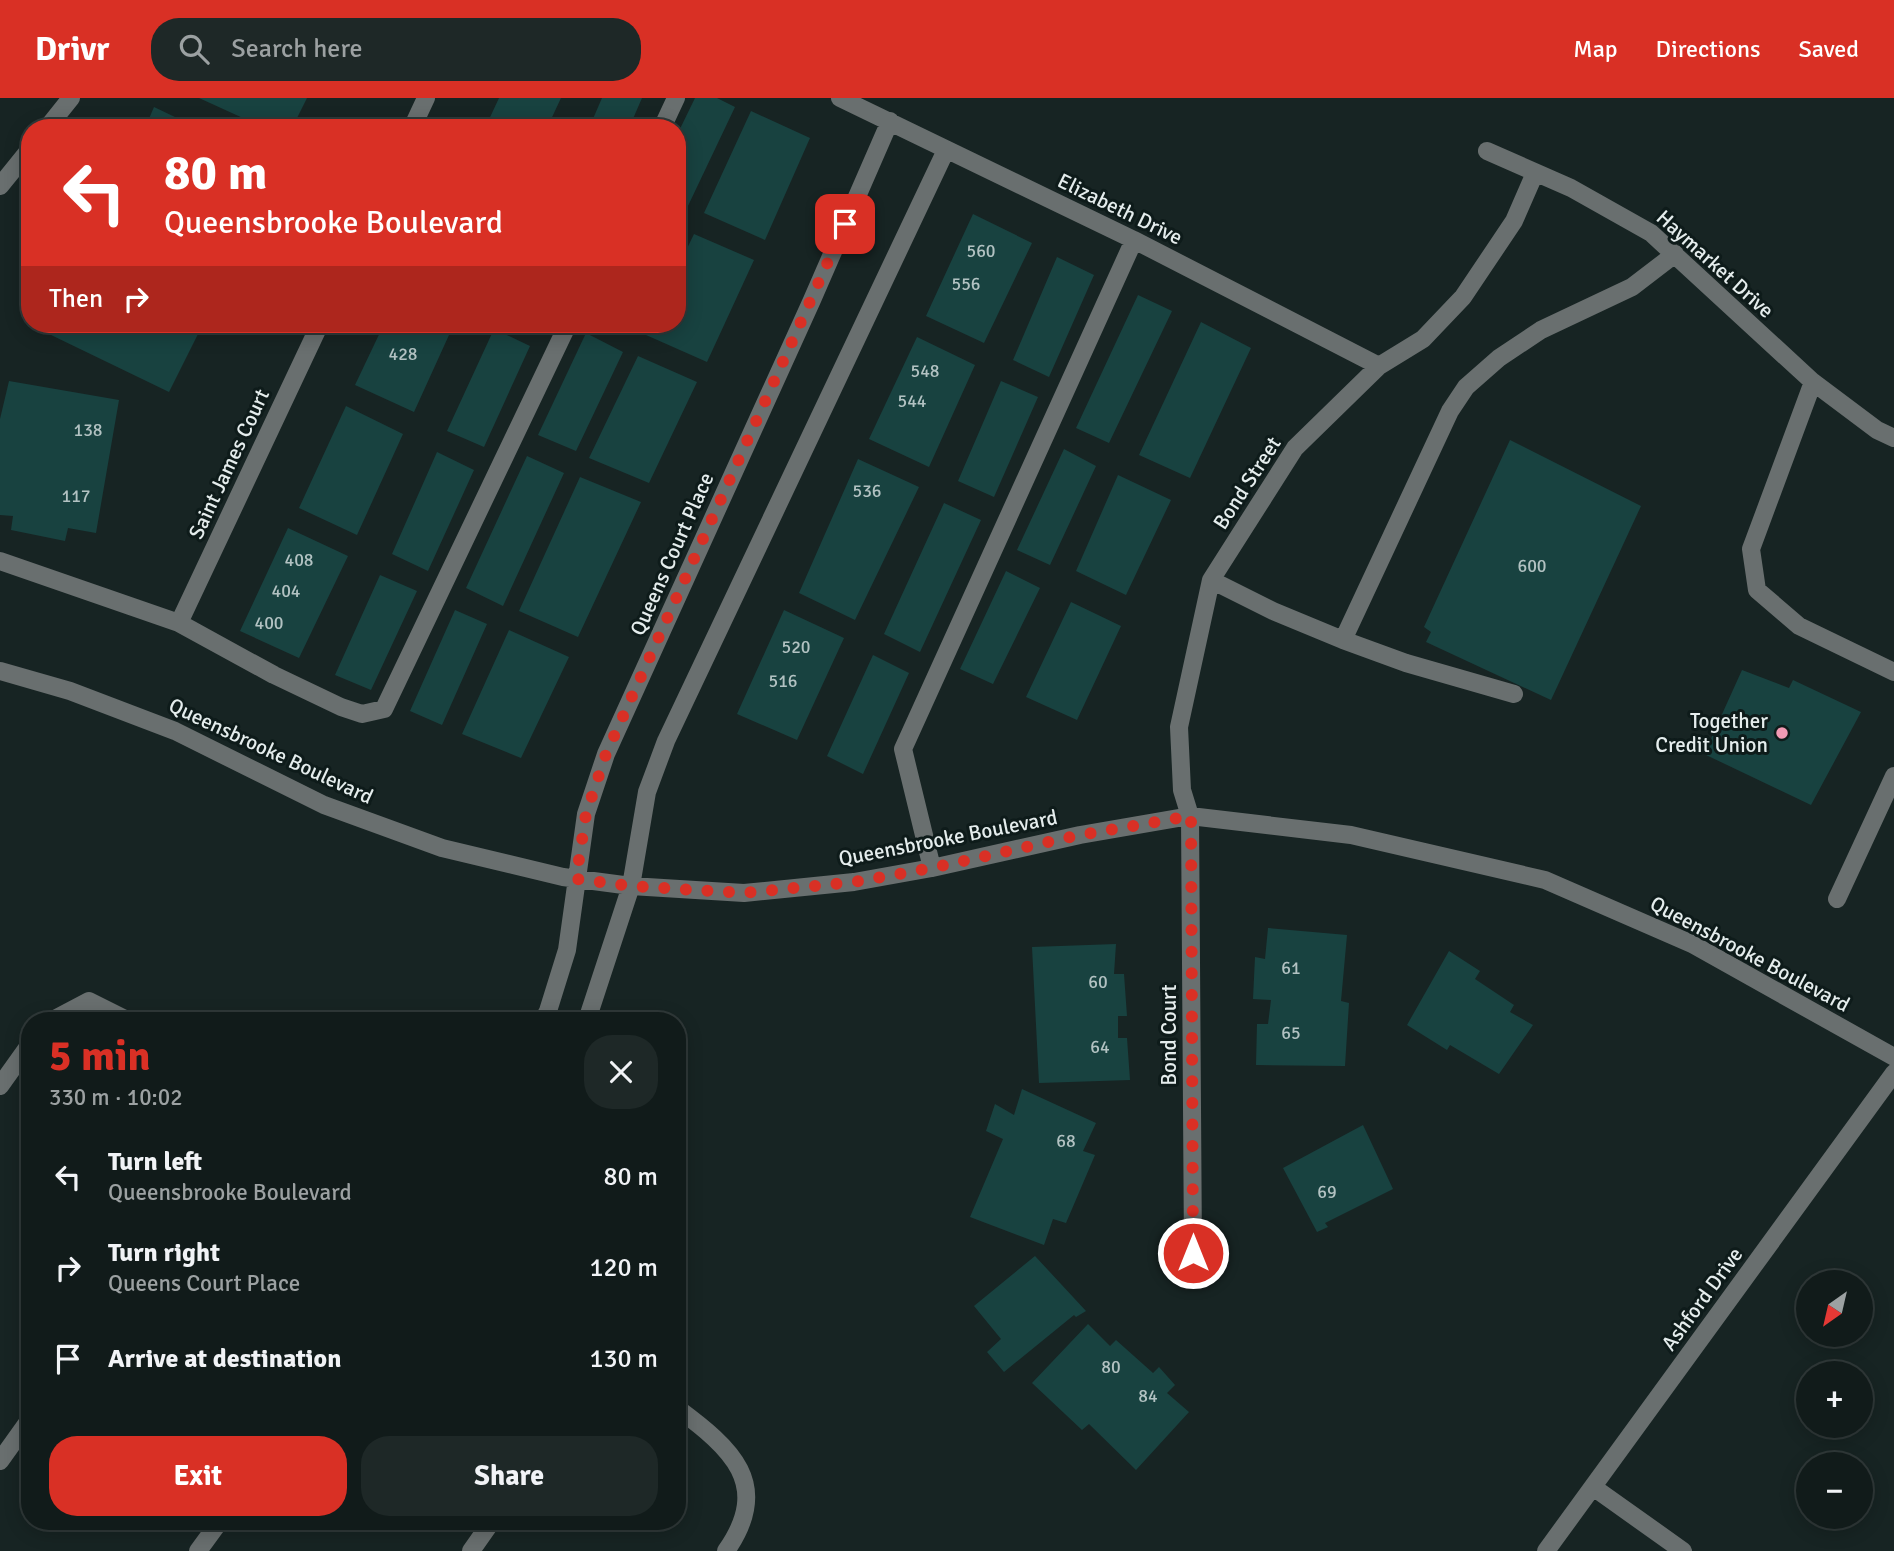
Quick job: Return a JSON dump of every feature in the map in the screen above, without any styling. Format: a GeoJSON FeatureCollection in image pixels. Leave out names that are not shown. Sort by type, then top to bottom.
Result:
{"type":"FeatureCollection","features":[{"type":"Feature","properties":{"kind":"street"},"geometry":{"type":"LineString","coordinates":[[54,119],[71,98]]}},
{"type":"Feature","properties":{"kind":"street"},"geometry":{"type":"LineString","coordinates":[[416,119],[426,98]]}},
{"type":"Feature","properties":{"kind":"street"},"geometry":{"type":"LineString","coordinates":[[666,119],[676,98]]}},
{"type":"Feature","properties":{"kind":"street","name":"Elizabeth Drive"},"geometry":{"type":"LineString","coordinates":[[840,98],[1134,240],[1379,366]]}},
{"type":"Feature","properties":{"kind":"street","name":"Queens Court Place"},"geometry":{"type":"LineString","coordinates":[[548,1012],[568,950],[586,814],[606,754],[890,121]]}},
{"type":"Feature","properties":{"kind":"street"},"geometry":{"type":"LineString","coordinates":[[590,1012],[631,886],[647,792],[666,741],[946,150]]}},
{"type":"Feature","properties":{"kind":"street","name":"Haymarket Drive"},"geometry":{"type":"LineString","coordinates":[[1487,151],[1570,188],[1651,233],[1813,382],[1877,430],[1894,438]]}},
{"type":"Feature","properties":{"kind":"street"},"geometry":{"type":"LineString","coordinates":[[0,186],[21,160]]}},
{"type":"Feature","properties":{"kind":"street","name":"Bond Street"},"geometry":{"type":"LineString","coordinates":[[1191,816],[1182,790],[1179,727],[1211,580],[1295,448],[1379,366],[1423,339],[1463,297],[1514,221],[1535,173]]}},
{"type":"Feature","properties":{"kind":"street"},"geometry":{"type":"LineString","coordinates":[[932,868],[904,749],[1134,240]]}},
{"type":"Feature","properties":{"kind":"street"},"geometry":{"type":"LineString","coordinates":[[1343,640],[1450,411],[1466,387],[1499,358],[1541,330],[1632,287],[1675,254]]}},
{"type":"Feature","properties":{"kind":"street","name":"Saint James Court"},"geometry":{"type":"LineString","coordinates":[[179,623],[316,333]]}},
{"type":"Feature","properties":{"kind":"street"},"geometry":{"type":"LineString","coordinates":[[0,561],[179,623],[274,675],[341,707],[362,714],[384,709],[564,333]]}},
{"type":"Feature","properties":{"kind":"street"},"geometry":{"type":"LineString","coordinates":[[1813,382],[1751,549],[1757,590],[1798,626],[1894,672]]}},
{"type":"Feature","properties":{"kind":"street"},"geometry":{"type":"LineString","coordinates":[[1211,580],[1273,611],[1343,640],[1406,663],[1514,694]]}},
{"type":"Feature","properties":{"kind":"street","name":"Queensbrooke Boulevard"},"geometry":{"type":"LineString","coordinates":[[0,671],[70,691],[175,730],[324,805],[442,848],[576,879],[631,886],[744,893],[854,882],[932,868],[1080,835],[1191,816],[1351,835],[1545,880],[1692,944],[1894,1057]]}},
{"type":"Feature","properties":{"kind":"street"},"geometry":{"type":"LineString","coordinates":[[1837,899],[1894,776]]}},
{"type":"Feature","properties":{"kind":"street","name":"Bond Court"},"geometry":{"type":"LineString","coordinates":[[1191,816],[1193,1253]]}},
{"type":"Feature","properties":{"kind":"street"},"geometry":{"type":"LineString","coordinates":[[68,1012],[89,1001],[111,1012]]}},
{"type":"Feature","properties":{"kind":"street"},"geometry":{"type":"LineString","coordinates":[[0,1086],[21,1057]]}},
{"type":"Feature","properties":{"kind":"street","name":"Ashford Drive"},"geometry":{"type":"LineString","coordinates":[[1546,1551],[1894,1073]]}},
{"type":"Feature","properties":{"kind":"street"},"geometry":{"type":"LineString","coordinates":[[686,1415],[728,1450],[747,1484],[745,1515],[726,1551]]}},
{"type":"Feature","properties":{"kind":"street"},"geometry":{"type":"LineString","coordinates":[[0,1461],[21,1432]]}},
{"type":"Feature","properties":{"kind":"street"},"geometry":{"type":"LineString","coordinates":[[1593,1487],[1683,1551]]}},
{"type":"Feature","properties":{"kind":"street"},"geometry":{"type":"LineString","coordinates":[[198,1551],[213,1530]]}},
{"type":"Feature","properties":{"kind":"street"},"geometry":{"type":"LineString","coordinates":[[471,1551],[486,1530]]}},
{"type":"Feature","properties":{"kind":"building"},"geometry":{"type":"Polygon","coordinates":[[[199,98],[307,98],[296,119],[245,119],[199,98]]]}},
{"type":"Feature","properties":{"kind":"building"},"geometry":{"type":"Polygon","coordinates":[[[499,98],[561,98],[551,119],[489,119],[499,98]]]}},
{"type":"Feature","properties":{"kind":"building"},"geometry":{"type":"Polygon","coordinates":[[[602,98],[642,98],[633,119],[593,119],[602,98]]]}},
{"type":"Feature","properties":{"kind":"building"},"geometry":{"type":"Polygon","coordinates":[[[695,98],[717,98],[735,107],[687,208],[686,119],[695,98]]]}},
{"type":"Feature","properties":{"kind":"building"},"geometry":{"type":"Polygon","coordinates":[[[154,107],[179,119],[149,119],[154,107]]]}},
{"type":"Feature","properties":{"kind":"building"},"geometry":{"type":"Polygon","coordinates":[[[751,111],[810,138],[765,240],[704,213],[751,111]]]}},
{"type":"Feature","properties":{"kind":"building"},"geometry":{"type":"Polygon","coordinates":[[[973,214],[1032,243],[984,343],[926,316],[973,214]]]}},
{"type":"Feature","properties":{"kind":"building"},"geometry":{"type":"Polygon","coordinates":[[[694,234],[754,260],[707,362],[646,335],[686,333],[686,250],[694,234]]]}},
{"type":"Feature","properties":{"kind":"building"},"geometry":{"type":"Polygon","coordinates":[[[1057,257],[1094,275],[1049,377],[1013,360],[1057,257]]]}},
{"type":"Feature","properties":{"kind":"building"},"geometry":{"type":"Polygon","coordinates":[[[1138,295],[1172,311],[1109,443],[1076,428],[1138,295]]]}},
{"type":"Feature","properties":{"kind":"building"},"geometry":{"type":"Polygon","coordinates":[[[1201,322],[1251,348],[1190,478],[1139,455],[1201,322]]]}},
{"type":"Feature","properties":{"kind":"building"},"geometry":{"type":"Polygon","coordinates":[[[50,333],[198,333],[169,392],[50,333]]]}},
{"type":"Feature","properties":{"kind":"building"},"geometry":{"type":"Polygon","coordinates":[[[380,333],[450,333],[414,412],[355,385],[380,333]]]}},
{"type":"Feature","properties":{"kind":"building"},"geometry":{"type":"Polygon","coordinates":[[[492,333],[502,333],[530,346],[484,447],[447,431],[492,333]]]}},
{"type":"Feature","properties":{"kind":"building"},"geometry":{"type":"Polygon","coordinates":[[[586,333],[623,352],[576,451],[538,435],[586,333]]]}},
{"type":"Feature","properties":{"kind":"building"},"geometry":{"type":"Polygon","coordinates":[[[917,337],[975,365],[929,467],[869,439],[917,337]]]}},
{"type":"Feature","properties":{"kind":"building"},"geometry":{"type":"Polygon","coordinates":[[[638,356],[697,382],[649,483],[589,458],[638,356]]]}},
{"type":"Feature","properties":{"kind":"building"},"geometry":{"type":"Polygon","coordinates":[[[9,381],[119,400],[96,533],[68,528],[65,541],[11,530],[13,516],[0,515],[0,419],[9,381]]]}},
{"type":"Feature","properties":{"kind":"building"},"geometry":{"type":"Polygon","coordinates":[[[1001,381],[1038,397],[994,497],[958,481],[1001,381]]]}},
{"type":"Feature","properties":{"kind":"building"},"geometry":{"type":"Polygon","coordinates":[[[346,406],[403,434],[357,535],[299,508],[346,406]]]}},
{"type":"Feature","properties":{"kind":"building"},"geometry":{"type":"Polygon","coordinates":[[[1510,440],[1641,506],[1551,700],[1426,642],[1431,632],[1424,627],[1510,440]]]}},
{"type":"Feature","properties":{"kind":"building"},"geometry":{"type":"Polygon","coordinates":[[[1064,449],[1096,466],[1050,565],[1017,550],[1064,449]]]}},
{"type":"Feature","properties":{"kind":"building"},"geometry":{"type":"Polygon","coordinates":[[[437,452],[474,470],[428,571],[392,554],[437,452]]]}},
{"type":"Feature","properties":{"kind":"building"},"geometry":{"type":"Polygon","coordinates":[[[527,456],[564,473],[503,606],[466,588],[527,456]]]}},
{"type":"Feature","properties":{"kind":"building"},"geometry":{"type":"Polygon","coordinates":[[[858,459],[919,487],[855,620],[799,593],[858,459]]]}},
{"type":"Feature","properties":{"kind":"building"},"geometry":{"type":"Polygon","coordinates":[[[1118,475],[1171,500],[1126,595],[1076,571],[1118,475]]]}},
{"type":"Feature","properties":{"kind":"building"},"geometry":{"type":"Polygon","coordinates":[[[580,477],[641,502],[578,637],[519,611],[580,477]]]}},
{"type":"Feature","properties":{"kind":"building"},"geometry":{"type":"Polygon","coordinates":[[[944,503],[981,520],[920,652],[884,634],[944,503]]]}},
{"type":"Feature","properties":{"kind":"building"},"geometry":{"type":"Polygon","coordinates":[[[288,528],[348,556],[299,658],[240,631],[288,528]]]}},
{"type":"Feature","properties":{"kind":"building"},"geometry":{"type":"Polygon","coordinates":[[[1006,571],[1040,588],[993,684],[960,669],[1006,571]]]}},
{"type":"Feature","properties":{"kind":"building"},"geometry":{"type":"Polygon","coordinates":[[[380,575],[417,591],[371,690],[335,675],[380,575]]]}},
{"type":"Feature","properties":{"kind":"building"},"geometry":{"type":"Polygon","coordinates":[[[1071,602],[1121,626],[1077,720],[1026,697],[1071,602]]]}},
{"type":"Feature","properties":{"kind":"building"},"geometry":{"type":"Polygon","coordinates":[[[455,610],[487,624],[442,725],[410,711],[455,610]]]}},
{"type":"Feature","properties":{"kind":"building"},"geometry":{"type":"Polygon","coordinates":[[[784,610],[844,638],[797,740],[737,714],[784,610]]]}},
{"type":"Feature","properties":{"kind":"building"},"geometry":{"type":"Polygon","coordinates":[[[509,630],[569,657],[521,758],[462,734],[509,630]]]}},
{"type":"Feature","properties":{"kind":"building"},"geometry":{"type":"Polygon","coordinates":[[[873,655],[909,673],[863,774],[827,756],[873,655]]]}},
{"type":"Feature","properties":{"kind":"building","name":"Together Credit Union"},"geometry":{"type":"Polygon","coordinates":[[[1742,670],[1789,688],[1793,680],[1861,712],[1811,805],[1704,754],[1742,670]]]}},
{"type":"Feature","properties":{"kind":"building"},"geometry":{"type":"Polygon","coordinates":[[[1268,928],[1347,935],[1341,1001],[1349,1003],[1345,1066],[1256,1065],[1257,1024],[1268,1024],[1271,1000],[1253,999],[1255,957],[1265,959],[1268,928]]]}},
{"type":"Feature","properties":{"kind":"building"},"geometry":{"type":"Polygon","coordinates":[[[1116,944],[1114,974],[1124,974],[1127,1016],[1118,1016],[1118,1038],[1127,1038],[1130,1080],[1039,1083],[1032,947],[1116,944]]]}},
{"type":"Feature","properties":{"kind":"building"},"geometry":{"type":"Polygon","coordinates":[[[1449,951],[1480,971],[1475,979],[1514,1005],[1510,1012],[1533,1025],[1499,1074],[1450,1045],[1447,1050],[1407,1025],[1449,951]]]}},
{"type":"Feature","properties":{"kind":"building"},"geometry":{"type":"Polygon","coordinates":[[[1022,1089],[1096,1123],[1083,1151],[1095,1155],[1066,1223],[1053,1219],[1044,1245],[970,1217],[1003,1139],[986,1131],[995,1104],[1014,1115],[1022,1089]]]}},
{"type":"Feature","properties":{"kind":"building"},"geometry":{"type":"Polygon","coordinates":[[[1363,1125],[1393,1189],[1325,1223],[1328,1227],[1317,1232],[1283,1168],[1363,1125]]]}},
{"type":"Feature","properties":{"kind":"building"},"geometry":{"type":"Polygon","coordinates":[[[1035,1256],[1086,1311],[1076,1317],[1074,1315],[1004,1372],[987,1352],[1001,1339],[974,1306],[1035,1256]]]}},
{"type":"Feature","properties":{"kind":"building"},"geometry":{"type":"Polygon","coordinates":[[[1088,1324],[1110,1346],[1116,1340],[1153,1373],[1159,1367],[1175,1385],[1167,1393],[1189,1412],[1136,1470],[1089,1424],[1082,1430],[1032,1383],[1088,1324]]]}},
{"type":"Feature","properties":{"kind":"place","name":"Together Credit Union"},"geometry":{"type":"Point","coordinates":[1782,733]}},
{"type":"Feature","properties":{"kind":"route"},"geometry":{"type":"LineString","coordinates":[[845,224],[606,754],[586,814],[576,879],[631,886],[744,893],[854,882],[932,868],[1080,835],[1191,816],[1193,1253]]}}]}
